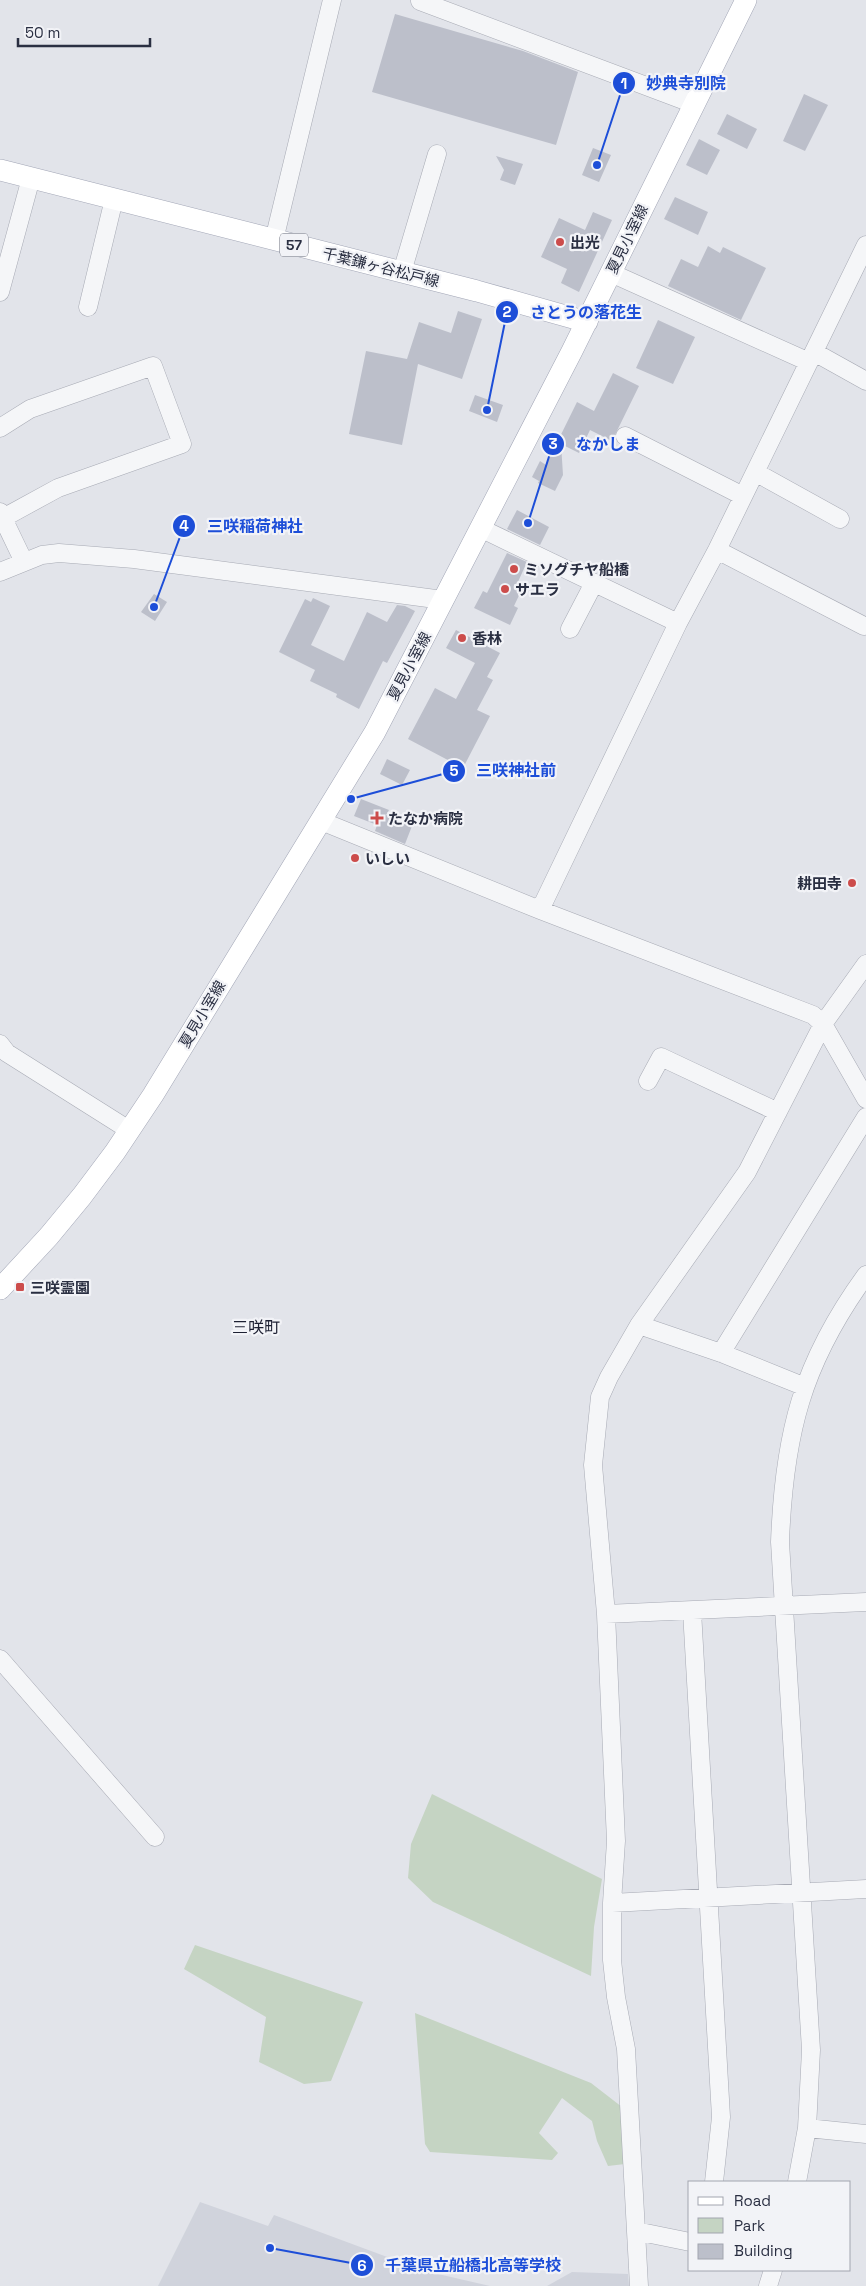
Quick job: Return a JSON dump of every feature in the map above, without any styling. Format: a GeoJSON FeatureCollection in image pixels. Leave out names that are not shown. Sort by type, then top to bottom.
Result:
{"type":"FeatureCollection","features":[{"type":"Feature","properties":{"kind":"main road","name":"夏見小室線"},"geometry":{"type":"LineString","coordinates":[[0,1289],[49,1236],[130,1130],[375,732],[587,322],[746,0]]}},
{"type":"Feature","properties":{"kind":"main road","name":"千葉鎌ヶ谷松戸線"},"geometry":{"type":"LineString","coordinates":[[0,170],[402,272],[587,322]]}},
{"type":"Feature","properties":{"kind":"street"},"geometry":{"type":"LineString","coordinates":[[274,240],[332,0]]}},
{"type":"Feature","properties":{"kind":"street"},"geometry":{"type":"LineString","coordinates":[[420,2],[694,104]]}},
{"type":"Feature","properties":{"kind":"street"},"geometry":{"type":"LineString","coordinates":[[402,272],[437,154]]}},
{"type":"Feature","properties":{"kind":"street"},"geometry":{"type":"LineString","coordinates":[[0,292],[30,178]]}},
{"type":"Feature","properties":{"kind":"street"},"geometry":{"type":"LineString","coordinates":[[88,308],[114,198]]}},
{"type":"Feature","properties":{"kind":"street"},"geometry":{"type":"LineString","coordinates":[[540,910],[678,623],[717,550],[866,245]]}},
{"type":"Feature","properties":{"kind":"street"},"geometry":{"type":"LineString","coordinates":[[611,273],[866,381]]}},
{"type":"Feature","properties":{"kind":"street"},"geometry":{"type":"LineString","coordinates":[[0,428],[30,409],[153,366],[182,444],[58,488],[1,515],[24,562]]}},
{"type":"Feature","properties":{"kind":"street"},"geometry":{"type":"LineString","coordinates":[[625,436],[743,496]]}},
{"type":"Feature","properties":{"kind":"street"},"geometry":{"type":"LineString","coordinates":[[755,472],[840,519]]}},
{"type":"Feature","properties":{"kind":"street"},"geometry":{"type":"LineString","coordinates":[[480,528],[678,623]]}},
{"type":"Feature","properties":{"kind":"street"},"geometry":{"type":"LineString","coordinates":[[717,550],[864,626]]}},
{"type":"Feature","properties":{"kind":"street"},"geometry":{"type":"LineString","coordinates":[[0,572],[42,555],[59,553],[83,554],[134,559],[443,600]]}},
{"type":"Feature","properties":{"kind":"street"},"geometry":{"type":"LineString","coordinates":[[570,628],[594,583]]}},
{"type":"Feature","properties":{"kind":"street"},"geometry":{"type":"LineString","coordinates":[[321,822],[540,910],[813,1015],[823,1024],[866,1099]]}},
{"type":"Feature","properties":{"kind":"street"},"geometry":{"type":"LineString","coordinates":[[639,2286],[626,2049],[616,1997],[612,1960],[612,1903],[616,1841],[606,1614],[593,1465],[596,1420],[600,1397],[609,1377],[639,1325],[747,1172],[823,1024],[866,964]]}},
{"type":"Feature","properties":{"kind":"street"},"geometry":{"type":"LineString","coordinates":[[0,1044],[7,1053],[130,1130]]}},
{"type":"Feature","properties":{"kind":"street"},"geometry":{"type":"LineString","coordinates":[[648,1081],[661,1057],[778,1112]]}},
{"type":"Feature","properties":{"kind":"street"},"geometry":{"type":"LineString","coordinates":[[721,1354],[866,1117]]}},
{"type":"Feature","properties":{"kind":"street"},"geometry":{"type":"LineString","coordinates":[[797,2181],[807,2128],[811,2050],[780,1542],[782,1492],[787,1453],[803,1386],[824,1342],[850,1297],[866,1275]]}},
{"type":"Feature","properties":{"kind":"street"},"geometry":{"type":"LineString","coordinates":[[639,1325],[803,1386]]}},
{"type":"Feature","properties":{"kind":"street"},"geometry":{"type":"LineString","coordinates":[[606,1614],[866,1602]]}},
{"type":"Feature","properties":{"kind":"street"},"geometry":{"type":"LineString","coordinates":[[692,1611],[710,1896],[721,2117],[714,2181]]}},
{"type":"Feature","properties":{"kind":"street"},"geometry":{"type":"LineString","coordinates":[[0,1659],[155,1837]]}},
{"type":"Feature","properties":{"kind":"street"},"geometry":{"type":"LineString","coordinates":[[612,1903],[710,1896],[866,1889]]}},
{"type":"Feature","properties":{"kind":"street"},"geometry":{"type":"LineString","coordinates":[[807,2128],[866,2134]]}},
{"type":"Feature","properties":{"kind":"street"},"geometry":{"type":"LineString","coordinates":[[636,2231],[688,2242]]}},
{"type":"Feature","properties":{"kind":"street"},"geometry":{"type":"LineString","coordinates":[[768,2286],[773,2271]]}},
{"type":"Feature","properties":{"kind":"shaded area"},"geometry":{"type":"Polygon","coordinates":[[[200,2202],[268,2226],[274,2215],[425,2271],[490,2286],[158,2286],[200,2202]]]}},
{"type":"Feature","properties":{"kind":"shaded area"},"geometry":{"type":"Polygon","coordinates":[[[572,2272],[628,2274],[629,2286],[547,2286],[572,2272]]]}},
{"type":"Feature","properties":{"kind":"green space"},"geometry":{"type":"Polygon","coordinates":[[[432,1794],[602,1879],[594,1927],[591,1976],[433,1902],[408,1878],[411,1844],[432,1794]]]}},
{"type":"Feature","properties":{"kind":"green space"},"geometry":{"type":"Polygon","coordinates":[[[195,1945],[363,2002],[331,2081],[304,2084],[259,2062],[266,2017],[184,1969],[195,1945]]]}},
{"type":"Feature","properties":{"kind":"green space"},"geometry":{"type":"Polygon","coordinates":[[[415,2013],[591,2083],[622,2107],[625,2164],[608,2166],[597,2141],[592,2121],[562,2098],[539,2133],[558,2153],[552,2160],[430,2152],[425,2144],[415,2013]]]}},
{"type":"Feature","properties":{"kind":"building"},"geometry":{"type":"Polygon","coordinates":[[[395,14],[523,51],[578,72],[556,145],[372,92],[395,14]]]}},
{"type":"Feature","properties":{"kind":"building"},"geometry":{"type":"Polygon","coordinates":[[[804,94],[828,105],[805,151],[783,141],[804,94]]]}},
{"type":"Feature","properties":{"kind":"building"},"geometry":{"type":"Polygon","coordinates":[[[727,114],[757,129],[747,149],[717,134],[727,114]]]}},
{"type":"Feature","properties":{"kind":"building"},"geometry":{"type":"Polygon","coordinates":[[[699,139],[720,150],[707,175],[686,165],[699,139]]]}},
{"type":"Feature","properties":{"kind":"building"},"geometry":{"type":"Polygon","coordinates":[[[593,148],[611,155],[599,182],[582,175],[593,148]]]}},
{"type":"Feature","properties":{"kind":"building"},"geometry":{"type":"Polygon","coordinates":[[[496,156],[523,164],[515,185],[500,180],[504,170],[496,156]]]}},
{"type":"Feature","properties":{"kind":"building"},"geometry":{"type":"Polygon","coordinates":[[[675,197],[708,212],[698,235],[664,219],[675,197]]]}},
{"type":"Feature","properties":{"kind":"building"},"geometry":{"type":"Polygon","coordinates":[[[593,212],[612,220],[579,292],[561,283],[567,269],[541,257],[559,218],[585,230],[593,212]]]}},
{"type":"Feature","properties":{"kind":"building"},"geometry":{"type":"Polygon","coordinates":[[[708,246],[720,253],[723,247],[766,268],[741,320],[668,286],[681,259],[698,267],[708,246]]]}},
{"type":"Feature","properties":{"kind":"building"},"geometry":{"type":"Polygon","coordinates":[[[458,311],[482,319],[462,379],[418,364],[402,445],[349,434],[366,351],[407,359],[419,322],[451,333],[458,311]]]}},
{"type":"Feature","properties":{"kind":"building"},"geometry":{"type":"Polygon","coordinates":[[[658,320],[695,337],[673,384],[636,368],[658,320]]]}},
{"type":"Feature","properties":{"kind":"building"},"geometry":{"type":"Polygon","coordinates":[[[613,373],[639,386],[612,441],[590,430],[579,453],[561,444],[563,475],[555,491],[538,483],[539,481],[532,477],[540,461],[546,465],[577,402],[594,411],[613,373]]]}},
{"type":"Feature","properties":{"kind":"building"},"geometry":{"type":"Polygon","coordinates":[[[475,395],[503,405],[497,422],[469,411],[475,395]]]}},
{"type":"Feature","properties":{"kind":"building"},"geometry":{"type":"Polygon","coordinates":[[[517,510],[549,527],[540,545],[507,529],[517,510]]]}},
{"type":"Feature","properties":{"kind":"building"},"geometry":{"type":"Polygon","coordinates":[[[507,553],[527,562],[517,584],[523,587],[514,606],[518,608],[510,625],[474,608],[483,591],[487,593],[507,553]]]}},
{"type":"Feature","properties":{"kind":"building"},"geometry":{"type":"Polygon","coordinates":[[[154,594],[167,602],[155,621],[141,612],[154,594]]]}},
{"type":"Feature","properties":{"kind":"building"},"geometry":{"type":"Polygon","coordinates":[[[313,598],[330,606],[311,645],[344,661],[367,612],[387,622],[397,605],[405,606],[415,611],[387,663],[383,661],[359,709],[336,697],[337,694],[310,681],[315,670],[279,652],[305,599],[311,602],[313,598]]]}},
{"type":"Feature","properties":{"kind":"building"},"geometry":{"type":"Polygon","coordinates":[[[456,630],[500,653],[487,677],[493,680],[477,710],[490,716],[463,768],[408,739],[435,688],[456,699],[475,663],[446,648],[456,630]]]}},
{"type":"Feature","properties":{"kind":"building"},"geometry":{"type":"Polygon","coordinates":[[[387,759],[410,770],[402,785],[380,774],[387,759]]]}},
{"type":"Feature","properties":{"kind":"building"},"geometry":{"type":"Polygon","coordinates":[[[361,799],[389,810],[386,815],[412,826],[405,844],[375,831],[377,825],[354,816],[361,799]]]}},
{"type":"Feature","properties":{"kind":"place","name":"妙典寺別院"},"geometry":{"type":"Point","coordinates":[597,165]}},
{"type":"Feature","properties":{"kind":"place","name":"出光"},"geometry":{"type":"Point","coordinates":[560,242]}},
{"type":"Feature","properties":{"kind":"place","name":"さとうの落花生"},"geometry":{"type":"Point","coordinates":[487,410]}},
{"type":"Feature","properties":{"kind":"place","name":"なかしま"},"geometry":{"type":"Point","coordinates":[528,523]}},
{"type":"Feature","properties":{"kind":"place","name":"ミソグチヤ船橋"},"geometry":{"type":"Point","coordinates":[514,569]}},
{"type":"Feature","properties":{"kind":"place","name":"サエラ"},"geometry":{"type":"Point","coordinates":[505,589]}},
{"type":"Feature","properties":{"kind":"place","name":"三咲稲荷神社"},"geometry":{"type":"Point","coordinates":[154,607]}},
{"type":"Feature","properties":{"kind":"place","name":"香林"},"geometry":{"type":"Point","coordinates":[462,638]}},
{"type":"Feature","properties":{"kind":"place","name":"三咲神社前"},"geometry":{"type":"Point","coordinates":[351,799]}},
{"type":"Feature","properties":{"kind":"place","name":"たなか病院"},"geometry":{"type":"Point","coordinates":[377,818]}},
{"type":"Feature","properties":{"kind":"place","name":"いしい"},"geometry":{"type":"Point","coordinates":[355,858]}},
{"type":"Feature","properties":{"kind":"place","name":"耕田寺"},"geometry":{"type":"Point","coordinates":[852,883]}},
{"type":"Feature","properties":{"kind":"place","name":"三咲霊園"},"geometry":{"type":"Point","coordinates":[20,1287]}},
{"type":"Feature","properties":{"kind":"place","name":"千葉県立船橋北高等学校"},"geometry":{"type":"Point","coordinates":[270,2248]}},
{"type":"Feature","properties":{"kind":"district","name":"三咲町"},"geometry":{"type":"Point","coordinates":[256,1327]}}]}
